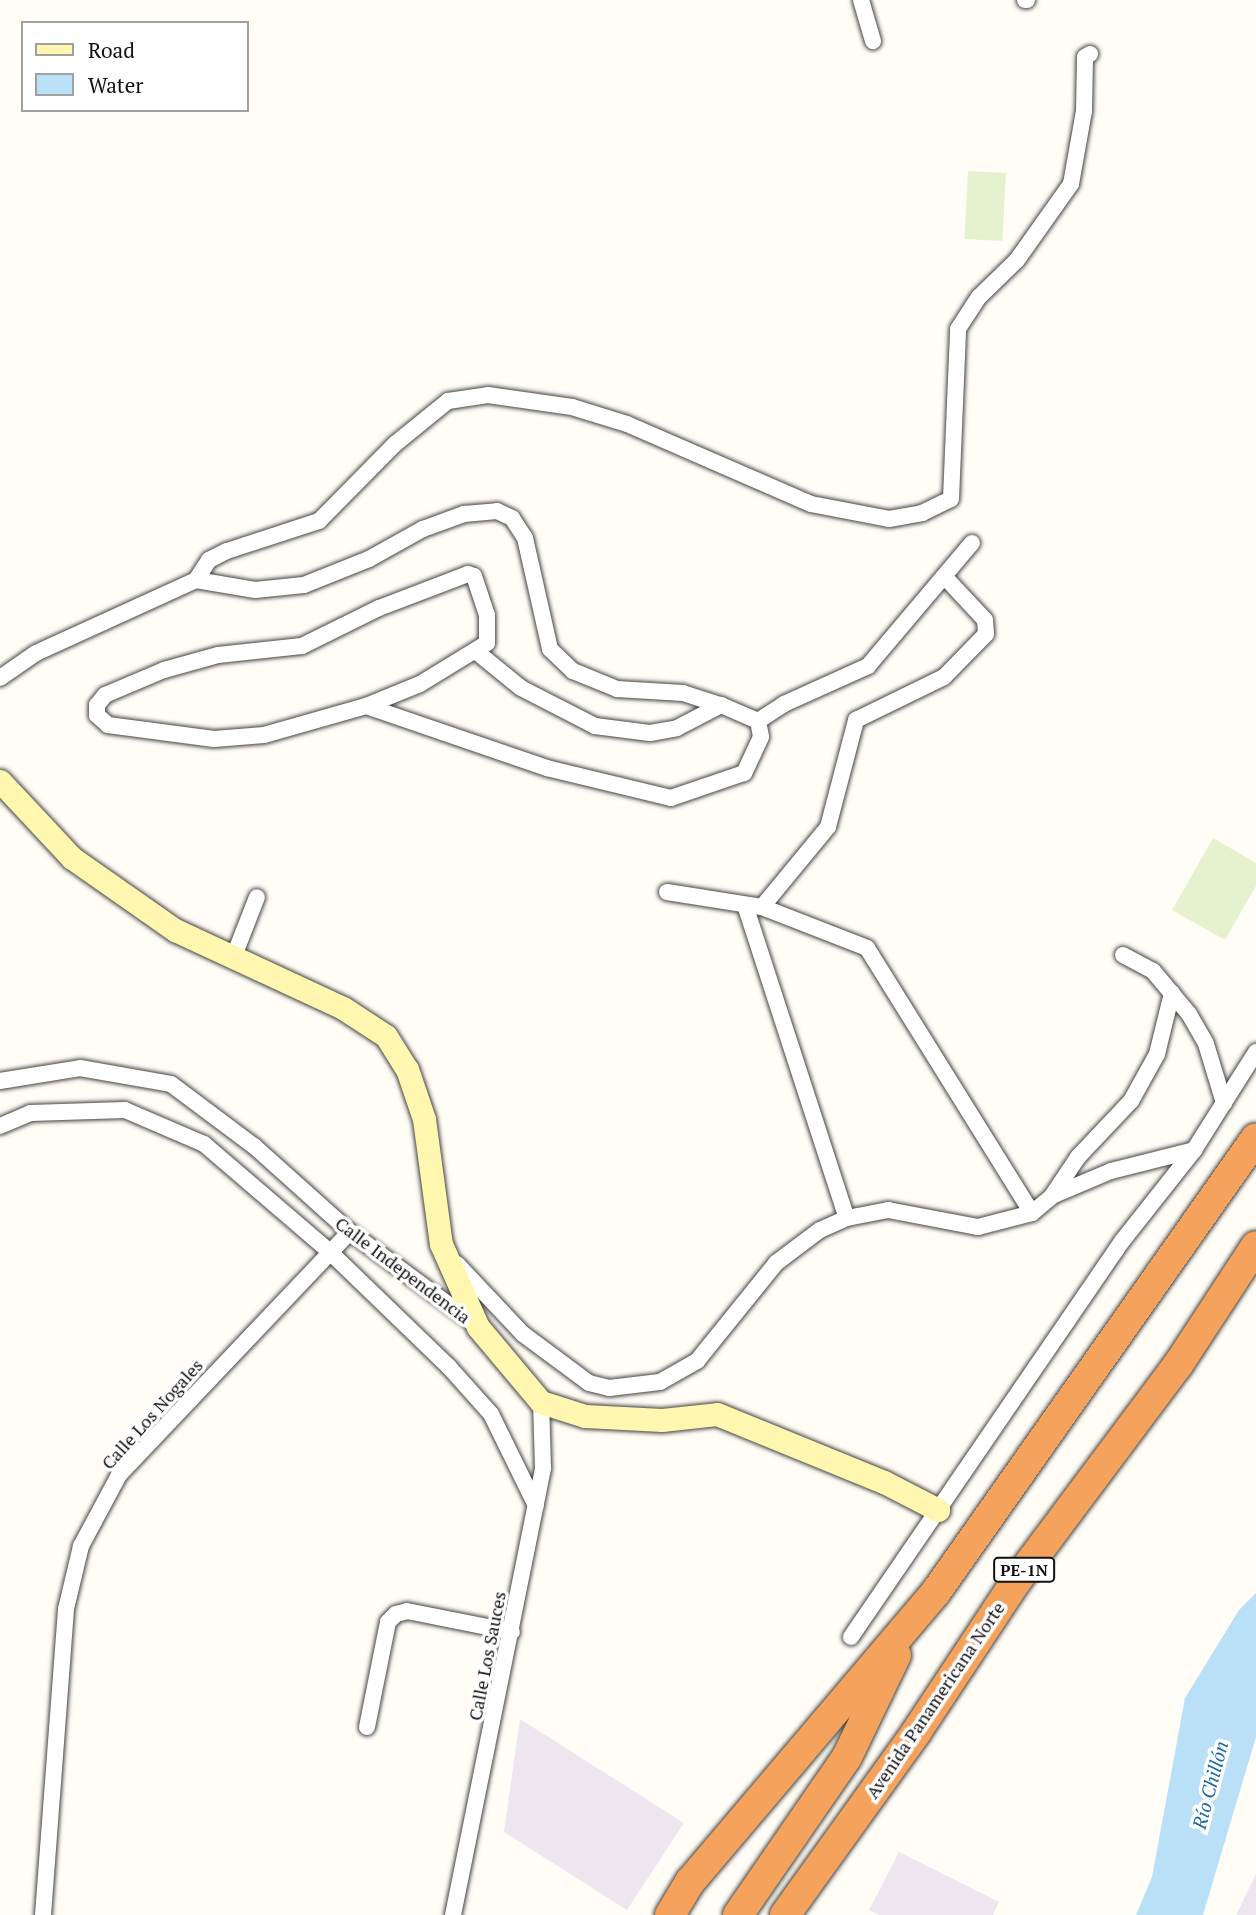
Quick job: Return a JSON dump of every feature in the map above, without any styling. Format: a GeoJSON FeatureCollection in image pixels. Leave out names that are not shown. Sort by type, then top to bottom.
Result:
{"type":"FeatureCollection","features":[{"type":"Feature","properties":{"kind":"highway","name":"PE-1N"},"geometry":{"type":"LineString","coordinates":[[670,1915],[690,1882],[913,1620],[981,1531],[1256,1138]]}},
{"type":"Feature","properties":{"kind":"highway","name":"Avenida Panamericana Norte"},"geometry":{"type":"LineString","coordinates":[[785,1915],[917,1731],[1017,1580],[1178,1364],[1256,1245]]}},
{"type":"Feature","properties":{"kind":"highway","name":"PE-1N"},"geometry":{"type":"LineString","coordinates":[[738,1915],[847,1757],[913,1620]]}},
{"type":"Feature","properties":{"kind":"street"},"geometry":{"type":"LineString","coordinates":[[861,0],[873,41]]}},
{"type":"Feature","properties":{"kind":"street"},"geometry":{"type":"LineString","coordinates":[[0,678],[36,653],[196,580],[209,560],[227,551],[319,521],[395,444],[448,401],[488,395],[558,404],[627,424],[811,504],[889,519],[922,513],[951,499],[958,329],[978,298],[1017,260],[1071,184],[1084,111],[1085,57],[1090,54]]}},
{"type":"Feature","properties":{"kind":"street"},"geometry":{"type":"LineString","coordinates":[[196,580],[255,590],[304,585],[369,559],[423,529],[464,514],[498,511],[512,518],[524,538],[550,649],[573,671],[617,690],[683,693],[758,721]]}},
{"type":"Feature","properties":{"kind":"street"},"geometry":{"type":"LineString","coordinates":[[758,721],[784,704],[868,666],[972,543]]}},
{"type":"Feature","properties":{"kind":"street"},"geometry":{"type":"LineString","coordinates":[[468,574],[474,576],[489,631],[487,643],[478,653],[420,684],[366,706],[264,735],[214,739],[108,725],[97,715],[97,705],[105,695],[164,670],[218,655],[302,646],[379,608],[468,574]]}},
{"type":"Feature","properties":{"kind":"street"},"geometry":{"type":"LineString","coordinates":[[762,907],[828,827],[856,720],[944,677],[986,634],[985,621],[944,576]]}},
{"type":"Feature","properties":{"kind":"street"},"geometry":{"type":"LineString","coordinates":[[478,653],[521,688],[595,726],[650,733],[677,728],[721,705]]}},
{"type":"Feature","properties":{"kind":"street"},"geometry":{"type":"LineString","coordinates":[[366,706],[547,768],[671,798],[744,773],[761,737],[758,721]]}},
{"type":"Feature","properties":{"kind":"street"},"geometry":{"type":"LineString","coordinates":[[0,781],[72,858],[175,930],[343,1008],[386,1036],[407,1069],[424,1119],[441,1244],[478,1327]]}},
{"type":"Feature","properties":{"kind":"street"},"geometry":{"type":"LineString","coordinates":[[667,892],[762,907],[867,948],[1032,1213]]}},
{"type":"Feature","properties":{"kind":"street"},"geometry":{"type":"LineString","coordinates":[[234,956],[257,897]]}},
{"type":"Feature","properties":{"kind":"street"},"geometry":{"type":"LineString","coordinates":[[745,905],[847,1218]]}},
{"type":"Feature","properties":{"kind":"street"},"geometry":{"type":"LineString","coordinates":[[1124,956],[1153,971],[1172,993],[1206,1044],[1224,1103]]}},
{"type":"Feature","properties":{"kind":"street"},"geometry":{"type":"LineString","coordinates":[[441,1244],[472,1283],[523,1334],[575,1375],[610,1388],[660,1382],[696,1361],[776,1263],[820,1230],[847,1218],[888,1210],[978,1227],[1032,1213],[1052,1196],[1078,1157],[1131,1101],[1157,1054],[1172,993]]}},
{"type":"Feature","properties":{"kind":"street"},"geometry":{"type":"LineString","coordinates":[[851,1637],[1123,1240],[1194,1150],[1256,1052]]}},
{"type":"Feature","properties":{"kind":"street","name":"Calle Independencia"},"geometry":{"type":"LineString","coordinates":[[0,1081],[80,1068],[171,1084],[254,1146],[350,1232],[478,1327],[541,1402]]}},
{"type":"Feature","properties":{"kind":"street"},"geometry":{"type":"LineString","coordinates":[[0,1126],[30,1113],[125,1110],[204,1144],[330,1252],[491,1414],[536,1506]]}},
{"type":"Feature","properties":{"kind":"street"},"geometry":{"type":"LineString","coordinates":[[1052,1196],[1122,1167],[1194,1150]]}},
{"type":"Feature","properties":{"kind":"street","name":"Calle Los Nogales"},"geometry":{"type":"LineString","coordinates":[[43,1915],[66,1609],[80,1546],[119,1475],[350,1232]]}},
{"type":"Feature","properties":{"kind":"street"},"geometry":{"type":"LineString","coordinates":[[541,1402],[585,1416],[662,1420],[717,1414],[884,1482],[938,1510]]}},
{"type":"Feature","properties":{"kind":"street","name":"Calle Los Sauces"},"geometry":{"type":"LineString","coordinates":[[453,1915],[543,1468],[541,1402]]}},
{"type":"Feature","properties":{"kind":"street"},"geometry":{"type":"LineString","coordinates":[[368,1727],[388,1622],[396,1614],[407,1611],[512,1632]]}},
{"type":"Feature","properties":{"kind":"shaded area"},"geometry":{"type":"Polygon","coordinates":[[[520,1719],[684,1823],[627,1910],[504,1832],[520,1719]]]}},
{"type":"Feature","properties":{"kind":"shaded area"},"geometry":{"type":"Polygon","coordinates":[[[899,1852],[999,1902],[993,1915],[879,1915],[869,1910],[899,1852]]]}},
{"type":"Feature","properties":{"kind":"shaded area"},"geometry":{"type":"Polygon","coordinates":[[[1256,1874],[1256,1915],[1236,1915],[1256,1874]]]}},
{"type":"Feature","properties":{"kind":"green space"},"geometry":{"type":"Polygon","coordinates":[[[968,171],[1006,173],[1002,241],[964,239],[968,171]]]}},
{"type":"Feature","properties":{"kind":"green space"},"geometry":{"type":"Polygon","coordinates":[[[1213,838],[1256,863],[1256,886],[1225,940],[1172,910],[1213,838]]]}},
{"type":"Feature","properties":{"kind":"water","name":"Río Chillón"},"geometry":{"type":"Polygon","coordinates":[[[1256,1593],[1256,1737],[1203,1915],[1136,1915],[1152,1877],[1185,1698],[1239,1610],[1256,1593]]]}}]}
